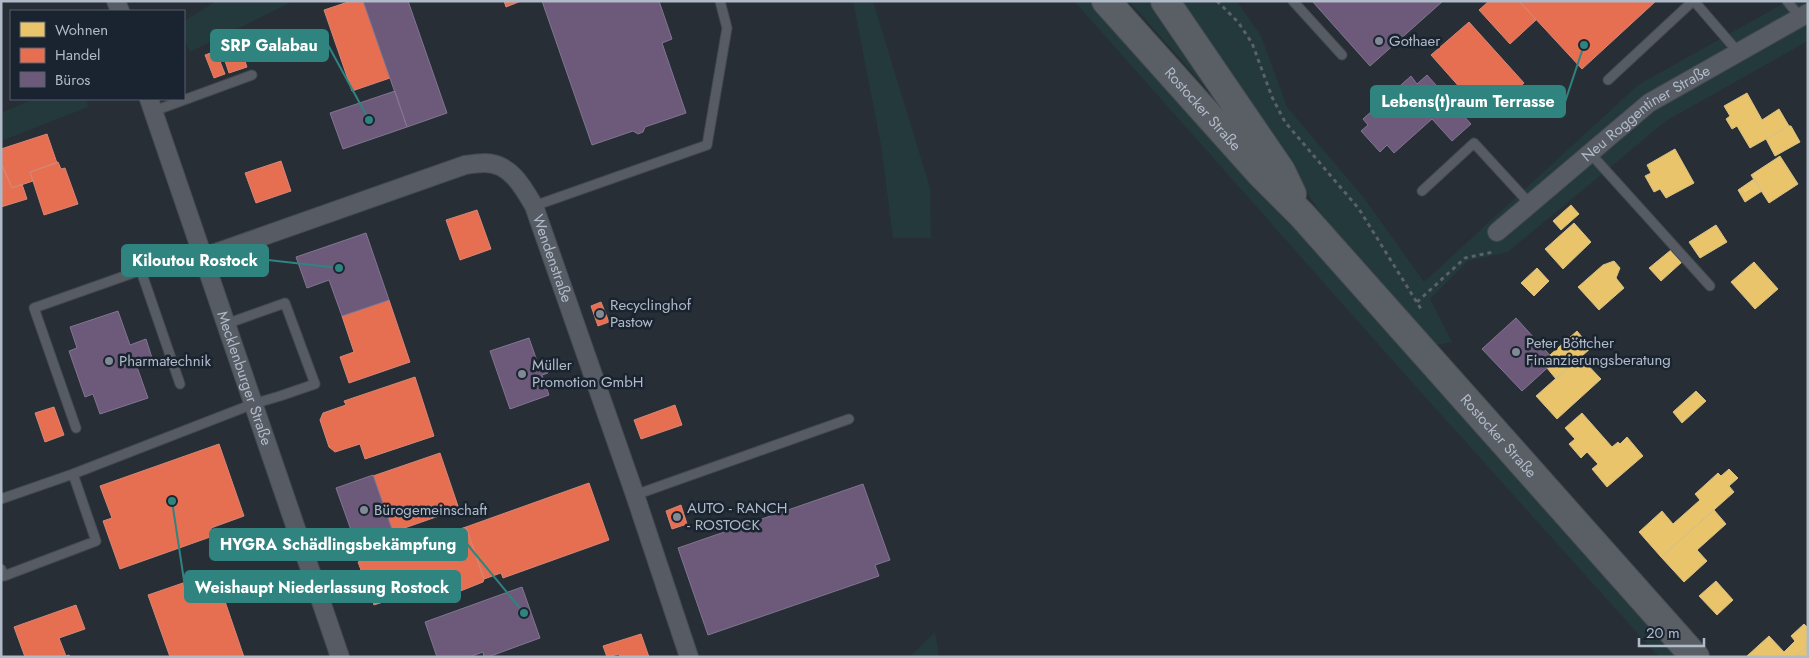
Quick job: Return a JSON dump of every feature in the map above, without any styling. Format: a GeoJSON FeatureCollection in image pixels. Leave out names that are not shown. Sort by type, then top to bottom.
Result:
{"type":"FeatureCollection","features":[{"type":"Feature","properties":{"kind":"main road","name":"Rostocker Straße"},"geometry":{"type":"LineString","coordinates":[[1106,1],[1260,173],[1302,215],[1695,657]]}},
{"type":"Feature","properties":{"kind":"main road","name":"Rostocker Straße"},"geometry":{"type":"LineString","coordinates":[[1165,1],[1281,171],[1302,215]]}},
{"type":"Feature","properties":{"kind":"street","name":"Neu Roggentiner Straße"},"geometry":{"type":"LineString","coordinates":[[1497,232],[1649,103],[1804,15]]}},
{"type":"Feature","properties":{"kind":"street","name":"Mecklenburger Straße"},"geometry":{"type":"LineString","coordinates":[[152,105],[340,657]]}},
{"type":"Feature","properties":{"kind":"street","name":"Wendenstraße"},"geometry":{"type":"LineString","coordinates":[[202,253],[466,165],[487,162],[505,169],[520,182],[534,206],[635,495],[689,657]]}},
{"type":"Feature","properties":{"kind":"lane"},"geometry":{"type":"LineString","coordinates":[[534,206],[707,145],[727,28],[720,1]]}},
{"type":"Feature","properties":{"kind":"lane"},"geometry":{"type":"LineString","coordinates":[[1293,1],[1342,55]]}},
{"type":"Feature","properties":{"kind":"lane"},"geometry":{"type":"LineString","coordinates":[[1608,80],[1693,1],[1738,52]]}},
{"type":"Feature","properties":{"kind":"lane"},"geometry":{"type":"LineString","coordinates":[[1787,1],[1804,15]]}},
{"type":"Feature","properties":{"kind":"lane"},"geometry":{"type":"LineString","coordinates":[[185,95],[252,74]]}},
{"type":"Feature","properties":{"kind":"lane"},"geometry":{"type":"LineString","coordinates":[[152,105],[168,100]]}},
{"type":"Feature","properties":{"kind":"lane"},"geometry":{"type":"LineString","coordinates":[[1422,190],[1474,143],[1530,204]]}},
{"type":"Feature","properties":{"kind":"lane"},"geometry":{"type":"LineString","coordinates":[[1590,153],[1710,286]]}},
{"type":"Feature","properties":{"kind":"lane"},"geometry":{"type":"LineString","coordinates":[[76,428],[34,308],[141,271],[202,253]]}},
{"type":"Feature","properties":{"kind":"lane"},"geometry":{"type":"LineString","coordinates":[[141,271],[180,384]]}},
{"type":"Feature","properties":{"kind":"lane"},"geometry":{"type":"LineString","coordinates":[[1,499],[73,474],[254,404],[314,384],[285,303],[226,324]]}},
{"type":"Feature","properties":{"kind":"lane"},"geometry":{"type":"LineString","coordinates":[[635,495],[849,418]]}},
{"type":"Feature","properties":{"kind":"lane"},"geometry":{"type":"LineString","coordinates":[[1,569],[4,576],[96,541],[73,474]]}},
{"type":"Feature","properties":{"kind":"path"},"geometry":{"type":"LineString","coordinates":[[1217,1],[1238,22],[1252,43],[1272,97],[1285,122],[1359,209],[1417,302]]}},
{"type":"Feature","properties":{"kind":"green space"},"geometry":{"type":"Polygon","coordinates":[[[217,1],[294,1],[190,52],[185,40],[185,20],[217,1]]]}},
{"type":"Feature","properties":{"kind":"green space"},"geometry":{"type":"Polygon","coordinates":[[[853,1],[873,1],[930,188],[931,238],[893,238],[881,145],[853,1]]]}},
{"type":"Feature","properties":{"kind":"green space"},"geometry":{"type":"Polygon","coordinates":[[[1074,1],[1096,1],[1679,657],[1659,657],[1074,1]]]}},
{"type":"Feature","properties":{"kind":"green space"},"geometry":{"type":"Polygon","coordinates":[[[1129,1],[1157,1],[1222,106],[1129,1]]]}},
{"type":"Feature","properties":{"kind":"green space"},"geometry":{"type":"Polygon","coordinates":[[[1176,1],[1236,1],[1239,4],[1261,36],[1287,107],[1364,198],[1424,282],[1638,85],[1788,1],[1808,1],[1808,41],[1666,121],[1508,252],[1468,261],[1430,299],[1452,342],[1436,345],[1329,225],[1176,1]]]}},
{"type":"Feature","properties":{"kind":"green space"},"geometry":{"type":"Polygon","coordinates":[[[32,100],[87,100],[88,107],[1,141],[1,113],[32,100]]]}},
{"type":"Feature","properties":{"kind":"green space"},"geometry":{"type":"Polygon","coordinates":[[[935,632],[939,657],[910,657],[935,632]]]}},
{"type":"Feature","properties":{"kind":"building: Wohnen"},"geometry":{"type":"Polygon","coordinates":[[[1747,93],[1762,120],[1779,109],[1789,126],[1750,148],[1737,126],[1732,129],[1726,119],[1730,116],[1724,106],[1747,93]]]}},
{"type":"Feature","properties":{"kind":"building: Wohnen"},"geometry":{"type":"Polygon","coordinates":[[[1791,126],[1800,142],[1775,156],[1766,139],[1791,126]]]}},
{"type":"Feature","properties":{"kind":"building: Wohnen"},"geometry":{"type":"Polygon","coordinates":[[[1675,149],[1694,183],[1666,198],[1660,189],[1654,192],[1645,176],[1651,173],[1647,165],[1675,149]]]}},
{"type":"Feature","properties":{"kind":"building: Wohnen"},"geometry":{"type":"Polygon","coordinates":[[[1780,156],[1798,184],[1769,203],[1751,175],[1780,156]]]}},
{"type":"Feature","properties":{"kind":"building: Wohnen"},"geometry":{"type":"Polygon","coordinates":[[[1754,179],[1762,191],[1745,202],[1738,190],[1754,179]]]}},
{"type":"Feature","properties":{"kind":"building: Wohnen"},"geometry":{"type":"Polygon","coordinates":[[[1571,205],[1579,214],[1561,230],[1553,221],[1571,205]]]}},
{"type":"Feature","properties":{"kind":"building: Wohnen"},"geometry":{"type":"Polygon","coordinates":[[[1574,223],[1591,242],[1563,269],[1545,249],[1574,223]]]}},
{"type":"Feature","properties":{"kind":"building: Wohnen"},"geometry":{"type":"Polygon","coordinates":[[[1716,225],[1727,242],[1700,258],[1689,242],[1716,225]]]}},
{"type":"Feature","properties":{"kind":"building: Wohnen"},"geometry":{"type":"Polygon","coordinates":[[[1671,250],[1682,262],[1661,281],[1649,268],[1671,250]]]}},
{"type":"Feature","properties":{"kind":"building: Wohnen"},"geometry":{"type":"Polygon","coordinates":[[[1614,261],[1620,268],[1616,278],[1624,288],[1599,310],[1578,287],[1603,265],[1614,261]]]}},
{"type":"Feature","properties":{"kind":"building: Wohnen"},"geometry":{"type":"Polygon","coordinates":[[[1754,262],[1778,289],[1755,309],[1731,282],[1754,262]]]}},
{"type":"Feature","properties":{"kind":"building: Wohnen"},"geometry":{"type":"Polygon","coordinates":[[[1537,268],[1549,281],[1534,296],[1521,283],[1537,268]]]}},
{"type":"Feature","properties":{"kind":"building: Wohnen"},"geometry":{"type":"Polygon","coordinates":[[[1577,331],[1591,348],[1556,379],[1547,368],[1555,361],[1550,355],[1577,331]]]}},
{"type":"Feature","properties":{"kind":"building: Wohnen"},"geometry":{"type":"Polygon","coordinates":[[[1580,357],[1601,379],[1557,419],[1536,396],[1580,357]]]}},
{"type":"Feature","properties":{"kind":"building: Wohnen"},"geometry":{"type":"Polygon","coordinates":[[[1696,391],[1706,401],[1682,423],[1673,412],[1696,391]]]}},
{"type":"Feature","properties":{"kind":"building: Wohnen"},"geometry":{"type":"Polygon","coordinates":[[[1582,413],[1612,447],[1618,442],[1620,444],[1627,437],[1643,456],[1607,487],[1592,469],[1598,464],[1587,452],[1581,458],[1569,444],[1575,439],[1565,428],[1582,413]]]}},
{"type":"Feature","properties":{"kind":"building: Wohnen"},"geometry":{"type":"Polygon","coordinates":[[[1729,469],[1738,478],[1729,486],[1734,492],[1661,557],[1639,532],[1662,511],[1673,524],[1700,500],[1695,494],[1718,473],[1721,476],[1729,469]]]}},
{"type":"Feature","properties":{"kind":"building: Wohnen"},"geometry":{"type":"Polygon","coordinates":[[[1714,510],[1726,524],[1697,550],[1707,561],[1684,582],[1661,557],[1714,510]]]}},
{"type":"Feature","properties":{"kind":"building: Wohnen"},"geometry":{"type":"Polygon","coordinates":[[[1716,581],[1733,600],[1717,615],[1699,596],[1716,581]]]}},
{"type":"Feature","properties":{"kind":"building: Wohnen"},"geometry":{"type":"Polygon","coordinates":[[[1804,624],[1808,628],[1808,646],[1795,657],[1747,656],[1769,636],[1784,652],[1795,641],[1791,636],[1804,624]]]}},
{"type":"Feature","properties":{"kind":"building: Wohnen"},"geometry":{"type":"Polygon","coordinates":[[[1808,646],[1808,657],[1795,657],[1808,646]]]}},
{"type":"Feature","properties":{"kind":"building: Handel"},"geometry":{"type":"Polygon","coordinates":[[[351,1],[363,1],[390,78],[352,91],[324,10],[351,1]]]}},
{"type":"Feature","properties":{"kind":"building: Handel"},"geometry":{"type":"Polygon","coordinates":[[[504,1],[521,1],[506,7],[504,1]]]}},
{"type":"Feature","properties":{"kind":"building: Handel"},"geometry":{"type":"Polygon","coordinates":[[[1489,1],[1519,1],[1536,20],[1510,44],[1479,10],[1489,1]]]}},
{"type":"Feature","properties":{"kind":"building: Handel"},"geometry":{"type":"Polygon","coordinates":[[[1519,1],[1656,1],[1582,69],[1519,1]]]}},
{"type":"Feature","properties":{"kind":"building: Handel"},"geometry":{"type":"Polygon","coordinates":[[[1469,22],[1524,83],[1486,117],[1431,55],[1469,22]]]}},
{"type":"Feature","properties":{"kind":"building: Handel"},"geometry":{"type":"Polygon","coordinates":[[[241,49],[247,67],[229,73],[223,55],[241,49]]]}},
{"type":"Feature","properties":{"kind":"building: Handel"},"geometry":{"type":"Polygon","coordinates":[[[216,51],[225,74],[214,78],[205,55],[216,51]]]}},
{"type":"Feature","properties":{"kind":"building: Handel"},"geometry":{"type":"Polygon","coordinates":[[[47,134],[57,163],[30,172],[33,181],[12,188],[1,163],[1,149],[47,134]]]}},
{"type":"Feature","properties":{"kind":"building: Handel"},"geometry":{"type":"Polygon","coordinates":[[[281,161],[291,191],[256,203],[245,173],[281,161]]]}},
{"type":"Feature","properties":{"kind":"building: Handel"},"geometry":{"type":"Polygon","coordinates":[[[58,162],[61,169],[65,168],[78,204],[44,215],[30,172],[58,162]]]}},
{"type":"Feature","properties":{"kind":"building: Handel"},"geometry":{"type":"Polygon","coordinates":[[[3,167],[12,188],[22,184],[27,199],[1,207],[1,168],[3,167]]]}},
{"type":"Feature","properties":{"kind":"building: Handel"},"geometry":{"type":"Polygon","coordinates":[[[477,210],[491,249],[460,260],[446,220],[477,210]]]}},
{"type":"Feature","properties":{"kind":"building: Handel"},"geometry":{"type":"Polygon","coordinates":[[[389,300],[410,362],[349,383],[340,357],[354,352],[342,316],[389,300]]]}},
{"type":"Feature","properties":{"kind":"building: Handel","name":"Recyclinghof Pastow"},"geometry":{"type":"Polygon","coordinates":[[[601,302],[609,322],[598,326],[591,306],[601,302]]]}},
{"type":"Feature","properties":{"kind":"building: Handel"},"geometry":{"type":"Polygon","coordinates":[[[415,377],[434,436],[365,459],[360,444],[335,452],[329,447],[320,420],[323,413],[346,405],[344,401],[415,377]]]}},
{"type":"Feature","properties":{"kind":"building: Handel"},"geometry":{"type":"Polygon","coordinates":[[[675,405],[682,425],[641,439],[634,420],[675,405]]]}},
{"type":"Feature","properties":{"kind":"building: Handel"},"geometry":{"type":"Polygon","coordinates":[[[54,407],[64,435],[45,442],[35,413],[54,407]]]}},
{"type":"Feature","properties":{"kind":"building: Handel"},"geometry":{"type":"Polygon","coordinates":[[[219,444],[244,516],[211,528],[213,536],[120,569],[103,521],[112,518],[100,486],[219,444]]]}},
{"type":"Feature","properties":{"kind":"building: Handel"},"geometry":{"type":"Polygon","coordinates":[[[440,453],[459,509],[393,532],[373,476],[440,453]]]}},
{"type":"Feature","properties":{"kind":"building: Handel"},"geometry":{"type":"Polygon","coordinates":[[[589,483],[609,540],[503,578],[501,573],[484,579],[466,527],[589,483]]]}},
{"type":"Feature","properties":{"kind":"building: Handel","name":"AUTO - RANCH - ROSTOCK"},"geometry":{"type":"Polygon","coordinates":[[[681,505],[687,524],[672,529],[666,511],[681,505]]]}},
{"type":"Feature","properties":{"kind":"building: Handel"},"geometry":{"type":"Polygon","coordinates":[[[466,527],[484,579],[483,582],[453,594],[448,580],[374,605],[358,562],[466,527]]]}},
{"type":"Feature","properties":{"kind":"building: Handel"},"geometry":{"type":"Polygon","coordinates":[[[215,572],[244,657],[170,657],[148,595],[215,572]]]}},
{"type":"Feature","properties":{"kind":"building: Handel"},"geometry":{"type":"Polygon","coordinates":[[[76,605],[85,629],[59,638],[66,656],[69,655],[70,657],[25,657],[14,627],[76,605]]]}},
{"type":"Feature","properties":{"kind":"building: Handel"},"geometry":{"type":"Polygon","coordinates":[[[641,634],[649,657],[620,657],[619,654],[607,657],[603,646],[641,634]]]}},
{"type":"Feature","properties":{"kind":"building: Büros"},"geometry":{"type":"Polygon","coordinates":[[[363,1],[408,1],[447,113],[407,127],[363,1]]]}},
{"type":"Feature","properties":{"kind":"building: Büros"},"geometry":{"type":"Polygon","coordinates":[[[542,1],[659,1],[672,39],[662,43],[686,113],[645,127],[643,132],[638,134],[633,131],[592,145],[542,1]]]}},
{"type":"Feature","properties":{"kind":"building: Büros"},"geometry":{"type":"Polygon","coordinates":[[[1312,1],[1443,1],[1370,66],[1312,1]]]}},
{"type":"Feature","properties":{"kind":"building: Büros"},"geometry":{"type":"Polygon","coordinates":[[[1427,75],[1471,124],[1452,141],[1432,119],[1394,153],[1387,145],[1380,152],[1361,131],[1368,125],[1363,119],[1411,76],[1417,84],[1427,75]]]}},
{"type":"Feature","properties":{"kind":"building: Büros"},"geometry":{"type":"Polygon","coordinates":[[[395,91],[407,127],[343,149],[330,113],[395,91]]]}},
{"type":"Feature","properties":{"kind":"building: Büros"},"geometry":{"type":"Polygon","coordinates":[[[366,233],[389,300],[342,316],[329,280],[307,288],[296,257],[366,233]]]}},
{"type":"Feature","properties":{"kind":"building: Büros","name":"Pharmatechnik"},"geometry":{"type":"Polygon","coordinates":[[[118,311],[130,345],[146,339],[152,358],[136,364],[148,398],[100,414],[93,394],[85,397],[69,351],[77,348],[70,327],[118,311]]]}},
{"type":"Feature","properties":{"kind":"building: Büros","name":"Peter Böttcher Finanzierungsberatung"},"geometry":{"type":"Polygon","coordinates":[[[1516,318],[1555,361],[1522,391],[1482,349],[1516,318]]]}},
{"type":"Feature","properties":{"kind":"building: Büros","name":"Müller Promotion GmbH"},"geometry":{"type":"Polygon","coordinates":[[[529,338],[539,367],[546,365],[548,373],[542,375],[549,395],[510,409],[490,351],[529,338]]]}},
{"type":"Feature","properties":{"kind":"building: Büros","name":"Bürogemeinschaft"},"geometry":{"type":"Polygon","coordinates":[[[373,475],[393,532],[356,544],[336,488],[373,475]]]}},
{"type":"Feature","properties":{"kind":"building: Büros"},"geometry":{"type":"Polygon","coordinates":[[[863,484],[890,560],[875,565],[879,576],[708,635],[678,548],[863,484]]]}},
{"type":"Feature","properties":{"kind":"building: Büros"},"geometry":{"type":"Polygon","coordinates":[[[522,587],[540,638],[488,657],[484,657],[483,652],[469,657],[437,657],[425,622],[522,587]]]}},
{"type":"Feature","properties":{"kind":"place","name":"Gothaer"},"geometry":{"type":"Point","coordinates":[1379,41]}},
{"type":"Feature","properties":{"kind":"place","name":"Lebens(t)raum Terrasse"},"geometry":{"type":"Point","coordinates":[1584,45]}},
{"type":"Feature","properties":{"kind":"place","name":"SRP Galabau"},"geometry":{"type":"Point","coordinates":[369,120]}},
{"type":"Feature","properties":{"kind":"place","name":"Kiloutou Rostock"},"geometry":{"type":"Point","coordinates":[339,268]}},
{"type":"Feature","properties":{"kind":"place","name":"Recyclinghof Pastow"},"geometry":{"type":"Point","coordinates":[600,314]}},
{"type":"Feature","properties":{"kind":"place","name":"Peter Böttcher Finanzierungsberatung"},"geometry":{"type":"Point","coordinates":[1516,352]}},
{"type":"Feature","properties":{"kind":"place","name":"Pharmatechnik"},"geometry":{"type":"Point","coordinates":[109,361]}},
{"type":"Feature","properties":{"kind":"place","name":"Müller Promotion GmbH"},"geometry":{"type":"Point","coordinates":[522,374]}},
{"type":"Feature","properties":{"kind":"place","name":"Weishaupt Niederlassung Rostock"},"geometry":{"type":"Point","coordinates":[172,501]}},
{"type":"Feature","properties":{"kind":"place","name":"Bürogemeinschaft"},"geometry":{"type":"Point","coordinates":[364,510]}},
{"type":"Feature","properties":{"kind":"place","name":"AUTO - RANCH - ROSTOCK"},"geometry":{"type":"Point","coordinates":[677,517]}},
{"type":"Feature","properties":{"kind":"place","name":"HYGRA Schädlingsbekämpfung"},"geometry":{"type":"Point","coordinates":[524,613]}}]}
